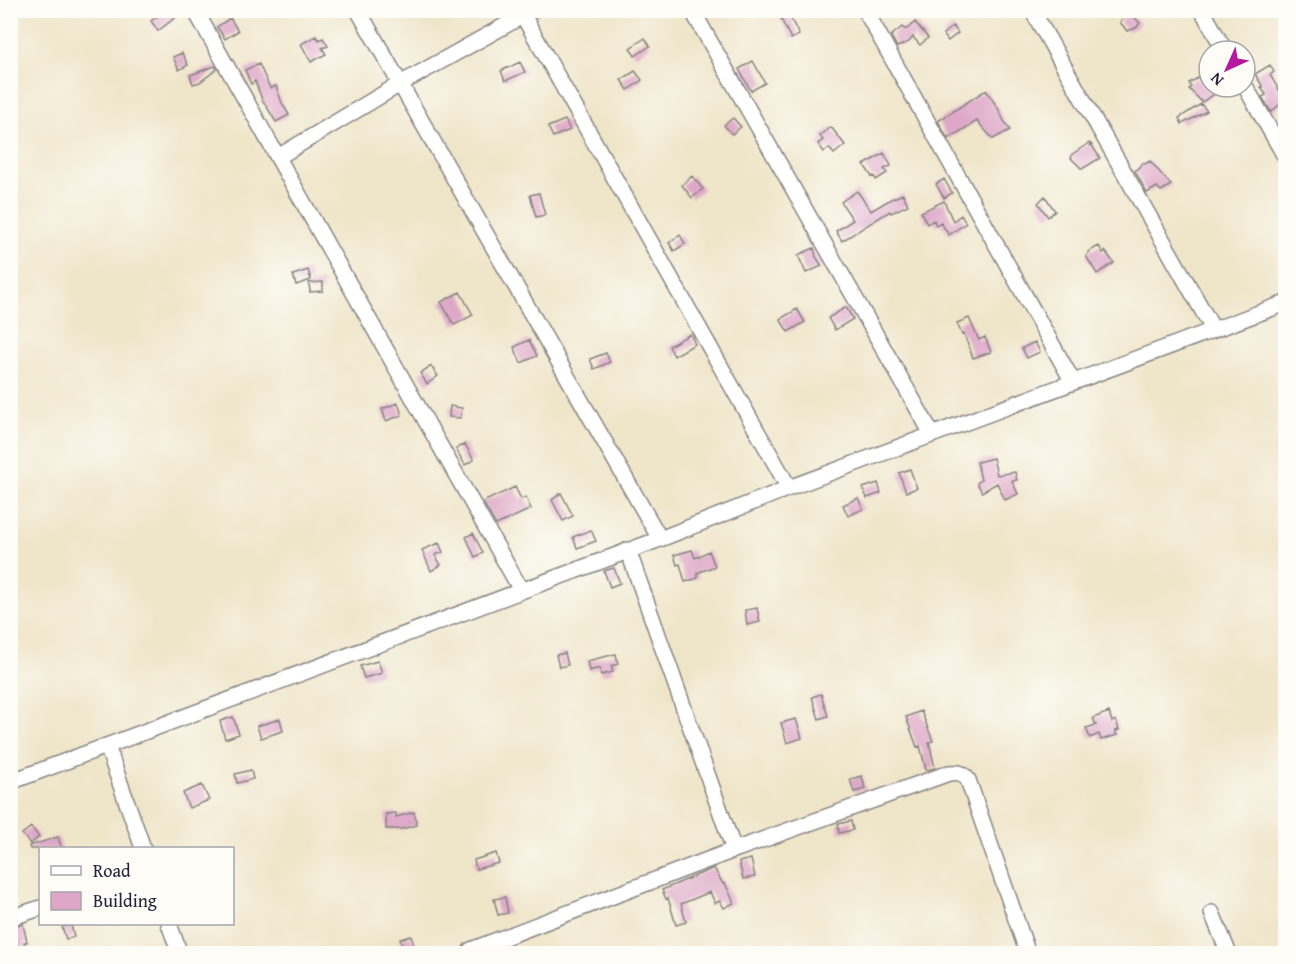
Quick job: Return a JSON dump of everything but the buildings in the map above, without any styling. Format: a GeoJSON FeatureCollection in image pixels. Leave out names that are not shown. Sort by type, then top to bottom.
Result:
{"type":"FeatureCollection","features":[{"type":"Feature","properties":{"kind":"street"},"geometry":{"type":"LineString","coordinates":[[195,10],[521,590]]}},
{"type":"Feature","properties":{"kind":"street"},"geometry":{"type":"LineString","coordinates":[[358,10],[660,539]]}},
{"type":"Feature","properties":{"kind":"street"},"geometry":{"type":"LineString","coordinates":[[692,10],[932,434]]}},
{"type":"Feature","properties":{"kind":"street"},"geometry":{"type":"LineString","coordinates":[[865,10],[1073,382]]}},
{"type":"Feature","properties":{"kind":"street"},"geometry":{"type":"LineString","coordinates":[[1032,10],[1213,329]]}},
{"type":"Feature","properties":{"kind":"street"},"geometry":{"type":"LineString","coordinates":[[1202,10],[1218,39]]}},
{"type":"Feature","properties":{"kind":"street"},"geometry":{"type":"LineString","coordinates":[[278,157],[526,12],[789,488]]}},
{"type":"Feature","properties":{"kind":"street"},"geometry":{"type":"LineString","coordinates":[[1252,99],[1286,158]]}},
{"type":"Feature","properties":{"kind":"street"},"geometry":{"type":"LineString","coordinates":[[10,782],[1286,303]]}},
{"type":"Feature","properties":{"kind":"street"},"geometry":{"type":"LineString","coordinates":[[628,550],[734,850]]}},
{"type":"Feature","properties":{"kind":"street"},"geometry":{"type":"LineString","coordinates":[[107,746],[142,847]]}},
{"type":"Feature","properties":{"kind":"street"},"geometry":{"type":"LineString","coordinates":[[471,950],[734,850],[949,773],[960,772],[968,780],[1028,954]]}},
{"type":"Feature","properties":{"kind":"street"},"geometry":{"type":"LineString","coordinates":[[10,918],[39,908]]}},
{"type":"Feature","properties":{"kind":"street"},"geometry":{"type":"LineString","coordinates":[[1212,913],[1229,954]]}},
{"type":"Feature","properties":{"kind":"street"},"geometry":{"type":"LineString","coordinates":[[170,925],[180,954]]}}]}
